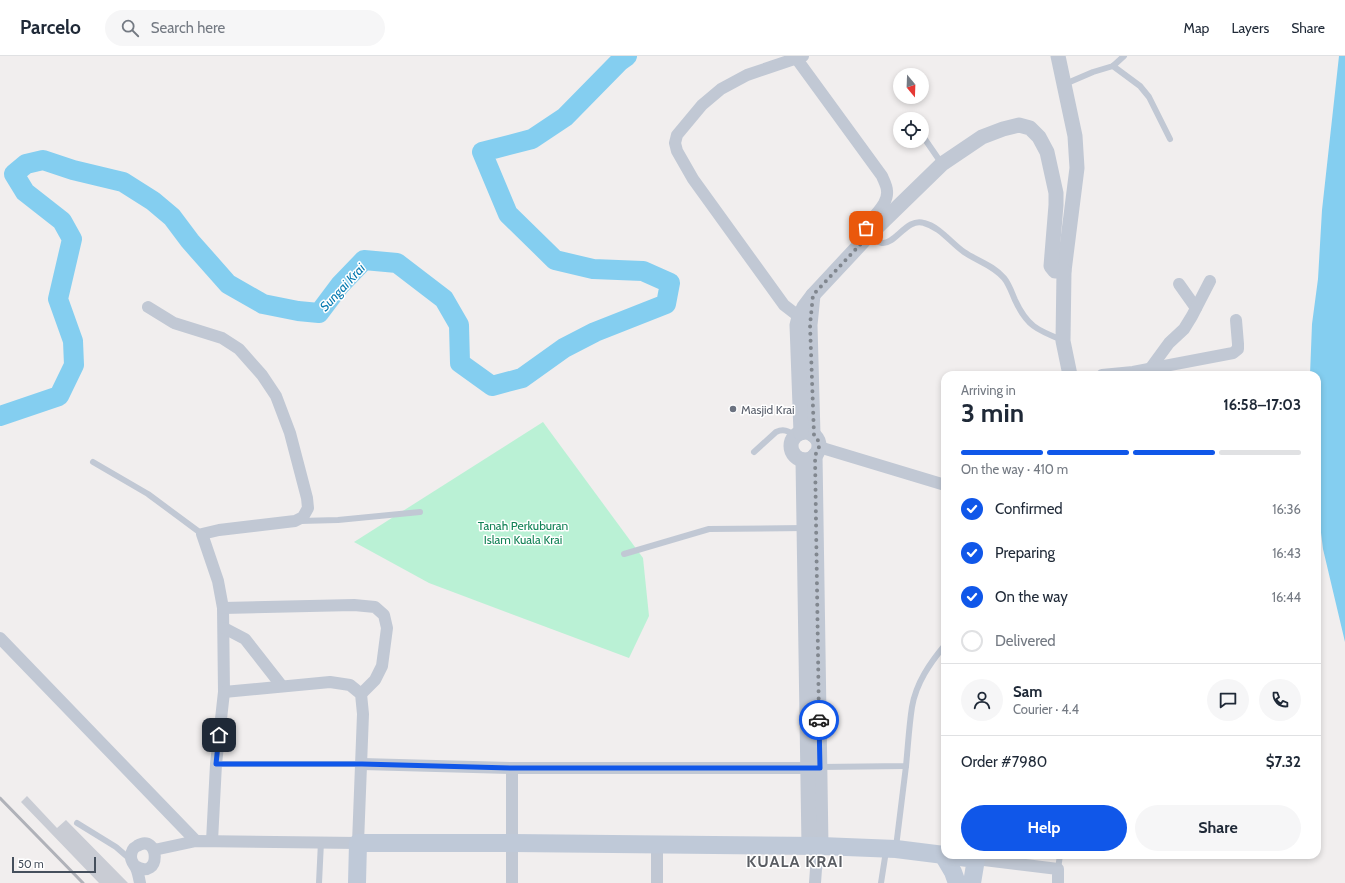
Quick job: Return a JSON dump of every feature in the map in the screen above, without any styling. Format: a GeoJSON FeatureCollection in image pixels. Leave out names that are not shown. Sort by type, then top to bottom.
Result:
{"type":"FeatureCollection","features":[{"type":"Feature","properties":{"kind":"main road"},"geometry":{"type":"LineString","coordinates":[[357,883],[358,843],[815,846],[891,848],[941,855]]}},
{"type":"Feature","properties":{"kind":"main road"},"geometry":{"type":"LineString","coordinates":[[946,859],[958,883]]}},
{"type":"Feature","properties":{"kind":"main road"},"geometry":{"type":"LineString","coordinates":[[972,883],[977,859]]}},
{"type":"Feature","properties":{"kind":"street"},"geometry":{"type":"LineString","coordinates":[[1058,56],[1068,97],[1075,136],[1077,168],[1064,271],[1063,341],[1069,371]]}},
{"type":"Feature","properties":{"kind":"street"},"geometry":{"type":"LineString","coordinates":[[804,321],[784,305],[693,179],[677,151],[675,142],[677,135],[702,105],[721,89],[747,75],[799,57],[882,176],[886,186],[888,193],[886,199],[866,228],[868,236]]}},
{"type":"Feature","properties":{"kind":"street"},"geometry":{"type":"LineString","coordinates":[[815,883],[816,869],[808,444],[798,325],[804,321],[813,295],[868,236],[942,164],[982,137],[1019,125],[1030,128],[1039,137],[1047,152],[1056,193],[1052,269],[1058,272],[1064,271]]}},
{"type":"Feature","properties":{"kind":"street"},"geometry":{"type":"LineString","coordinates":[[1151,371],[1169,343],[1184,329],[1210,281]]}},
{"type":"Feature","properties":{"kind":"street"},"geometry":{"type":"LineString","coordinates":[[1179,284],[1196,308]]}},
{"type":"Feature","properties":{"kind":"street"},"geometry":{"type":"LineString","coordinates":[[148,307],[174,323],[222,338],[239,349],[262,375],[276,396],[290,433],[307,498],[308,508],[303,517],[294,521],[219,530],[202,534],[218,581],[224,608],[224,692],[216,764],[212,841]]}},
{"type":"Feature","properties":{"kind":"street"},"geometry":{"type":"LineString","coordinates":[[1154,371],[1236,352],[1238,350],[1236,320]]}},
{"type":"Feature","properties":{"kind":"street"},"geometry":{"type":"LineString","coordinates":[[808,444],[941,484]]}},
{"type":"Feature","properties":{"kind":"street"},"geometry":{"type":"LineString","coordinates":[[224,608],[354,605],[375,607],[384,615],[387,628],[382,666],[375,680],[361,694]]}},
{"type":"Feature","properties":{"kind":"street"},"geometry":{"type":"LineString","coordinates":[[224,628],[245,639],[282,685]]}},
{"type":"Feature","properties":{"kind":"street"},"geometry":{"type":"LineString","coordinates":[[0,638],[190,842]]}},
{"type":"Feature","properties":{"kind":"street"},"geometry":{"type":"LineString","coordinates":[[133,863],[142,869],[153,860],[190,842],[358,843],[362,764],[363,714],[361,694],[350,685],[330,682],[282,685],[224,692]]}},
{"type":"Feature","properties":{"kind":"street"},"geometry":{"type":"LineString","coordinates":[[362,764],[512,768],[814,768]]}},
{"type":"Feature","properties":{"kind":"street"},"geometry":{"type":"LineString","coordinates":[[512,768],[512,883]]}},
{"type":"Feature","properties":{"kind":"street"},"geometry":{"type":"LineString","coordinates":[[140,883],[131,853],[138,845],[145,844],[149,845],[153,860],[145,883]]}},
{"type":"Feature","properties":{"kind":"street"},"geometry":{"type":"LineString","coordinates":[[657,844],[657,883]]}},
{"type":"Feature","properties":{"kind":"street"},"geometry":{"type":"LineString","coordinates":[[990,859],[1058,869],[1058,883]]}},
{"type":"Feature","properties":{"kind":"lane"},"geometry":{"type":"LineString","coordinates":[[1064,85],[1093,72],[1113,66],[1124,56]]}},
{"type":"Feature","properties":{"kind":"lane"},"geometry":{"type":"LineString","coordinates":[[1113,66],[1140,86],[1148,97],[1170,139]]}},
{"type":"Feature","properties":{"kind":"lane"},"geometry":{"type":"LineString","coordinates":[[929,145],[942,164]]}},
{"type":"Feature","properties":{"kind":"lane"},"geometry":{"type":"LineString","coordinates":[[868,236],[882,243],[888,242],[906,228],[916,223],[924,222],[937,230],[964,252],[992,267],[1005,279],[1026,320],[1038,330],[1063,341]]}},
{"type":"Feature","properties":{"kind":"lane"},"geometry":{"type":"LineString","coordinates":[[754,452],[776,432],[781,430],[786,430],[808,444]]}},
{"type":"Feature","properties":{"kind":"lane"},"geometry":{"type":"LineString","coordinates":[[93,462],[148,494],[202,534]]}},
{"type":"Feature","properties":{"kind":"lane"},"geometry":{"type":"LineString","coordinates":[[294,521],[338,520],[420,512]]}},
{"type":"Feature","properties":{"kind":"lane"},"geometry":{"type":"LineString","coordinates":[[624,554],[719,528],[810,528]]}},
{"type":"Feature","properties":{"kind":"lane"},"geometry":{"type":"LineString","coordinates":[[881,883],[891,848],[906,766],[912,706],[930,663],[941,650]]}},
{"type":"Feature","properties":{"kind":"lane"},"geometry":{"type":"LineString","coordinates":[[216,764],[362,764]]}},
{"type":"Feature","properties":{"kind":"lane"},"geometry":{"type":"LineString","coordinates":[[814,768],[906,766]]}},
{"type":"Feature","properties":{"kind":"lane"},"geometry":{"type":"LineString","coordinates":[[77,824],[116,847],[133,863]]}},
{"type":"Feature","properties":{"kind":"lane"},"geometry":{"type":"LineString","coordinates":[[319,883],[321,842]]}},
{"type":"Feature","properties":{"kind":"lane"},"geometry":{"type":"LineString","coordinates":[[116,847],[135,847]]}},
{"type":"Feature","properties":{"kind":"lane"},"geometry":{"type":"LineString","coordinates":[[1058,869],[1059,859]]}},
{"type":"Feature","properties":{"kind":"green space","name":"Tanah Perkuburan Islam Kuala Krai"},"geometry":{"type":"Polygon","coordinates":[[[543,422],[643,558],[649,616],[629,658],[429,583],[354,542],[543,422]]]}},
{"type":"Feature","properties":{"kind":"water"},"geometry":{"type":"Polygon","coordinates":[[[1339,56],[1345,56],[1345,642],[1323,549],[1321,533],[1321,371],[1310,371],[1312,324],[1318,279],[1322,210],[1339,56]]]}},
{"type":"Feature","properties":{"kind":"building"},"geometry":{"type":"Polygon","coordinates":[[[27,796],[57,828],[66,820],[128,883],[99,883],[21,802],[27,796]]]}},
{"type":"Feature","properties":{"kind":"waterway","name":"Sungai Krai"},"geometry":{"type":"LineString","coordinates":[[0,416],[59,396],[74,365],[73,341],[58,299],[72,239],[62,221],[25,192],[14,174],[26,164],[43,160],[73,170],[123,182],[153,201],[172,217],[190,241],[228,284],[263,304],[298,311],[319,313],[340,285],[364,260],[397,263],[444,299],[459,325],[460,363],[492,386],[522,378],[564,348],[595,332],[666,304],[670,283],[643,271],[593,269],[555,260],[508,214],[482,152],[532,139],[565,117],[620,61],[627,56]]}},
{"type":"Feature","properties":{"kind":"railway"},"geometry":{"type":"LineString","coordinates":[[0,798],[83,883]]}},
{"type":"Feature","properties":{"kind":"way so far"},"geometry":{"type":"LineString","coordinates":[[819,720],[815,455],[818,452],[819,442],[814,435],[810,325],[813,295],[868,236],[866,228]]}},
{"type":"Feature","properties":{"kind":"place","name":"Masjid Krai"},"geometry":{"type":"Point","coordinates":[733,409]}},
{"type":"Feature","properties":{"kind":"district","name":"KUALA KRAI"},"geometry":{"type":"Point","coordinates":[795,861]}},
{"type":"Feature","properties":{"kind":"route"},"geometry":{"type":"LineString","coordinates":[[219,735],[216,764],[362,764],[512,768],[820,768],[819,720]]}}]}
